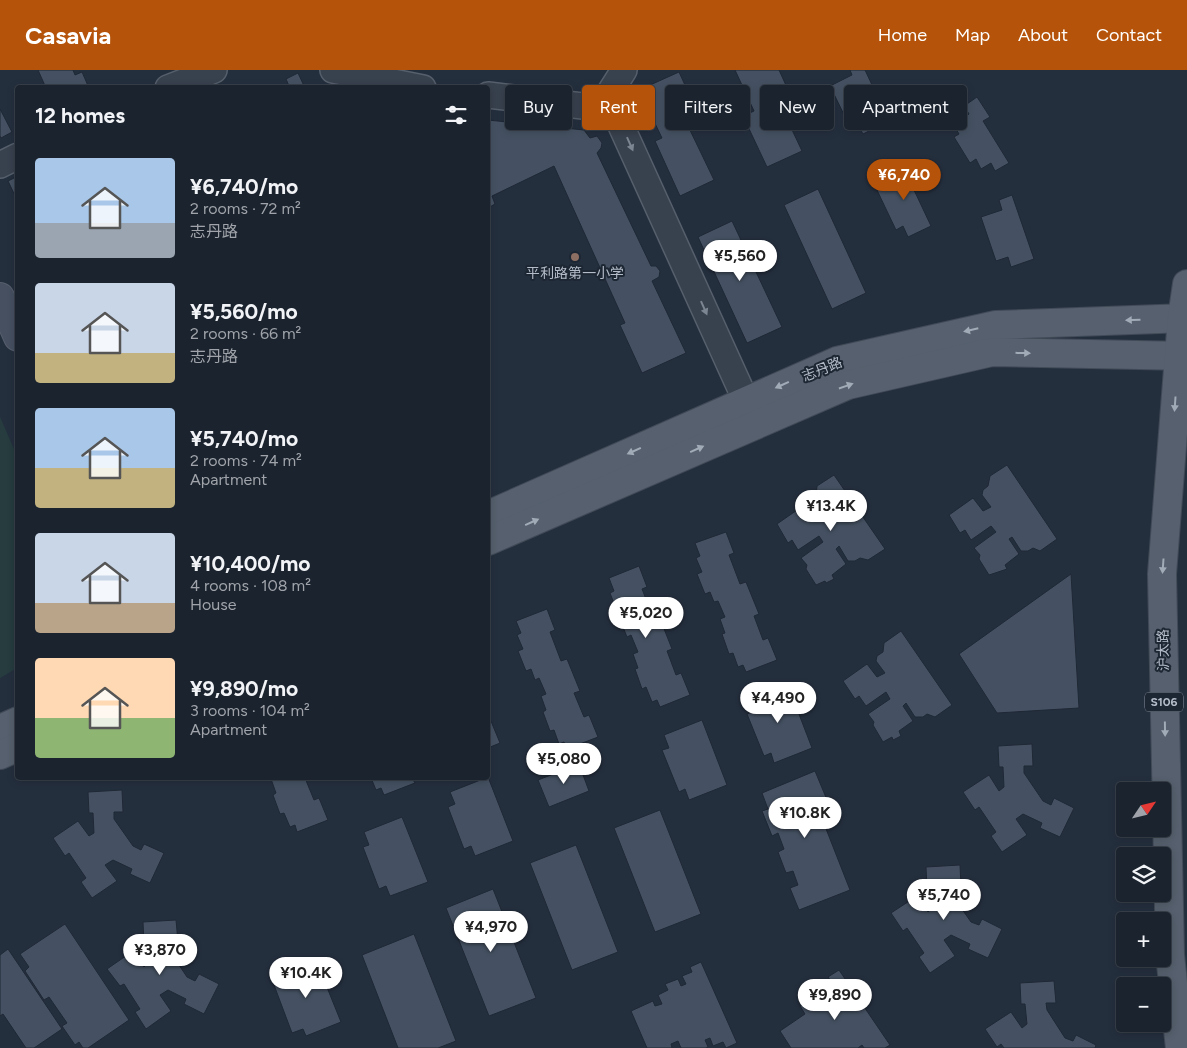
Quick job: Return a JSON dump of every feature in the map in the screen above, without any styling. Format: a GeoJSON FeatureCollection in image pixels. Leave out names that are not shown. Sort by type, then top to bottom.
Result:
{"type":"FeatureCollection","features":[{"type":"Feature","properties":{"kind":"main road","name":"沪太路"},"geometry":{"type":"LineString","coordinates":[[1180,1048],[1170,955],[1162,574],[1183,356],[1187,284]]}},
{"type":"Feature","properties":{"kind":"main road","name":"志丹路"},"geometry":{"type":"LineString","coordinates":[[490,514],[837,361],[996,325],[1184,318]]}},
{"type":"Feature","properties":{"kind":"main road","name":"志丹路"},"geometry":{"type":"LineString","coordinates":[[490,541],[848,385],[992,352],[1183,356]]}},
{"type":"Feature","properties":{"kind":"main road"},"geometry":{"type":"LineString","coordinates":[[0,729],[15,723]]}},
{"type":"Feature","properties":{"kind":"main road"},"geometry":{"type":"LineString","coordinates":[[0,755],[15,748]]}},
{"type":"Feature","properties":{"kind":"street"},"geometry":{"type":"LineString","coordinates":[[176,85],[214,70]]}},
{"type":"Feature","properties":{"kind":"street"},"geometry":{"type":"LineString","coordinates":[[333,70],[408,85]]}},
{"type":"Feature","properties":{"kind":"street"},"geometry":{"type":"LineString","coordinates":[[615,85],[624,70]]}},
{"type":"Feature","properties":{"kind":"street"},"geometry":{"type":"LineString","coordinates":[[490,95],[582,106]]}},
{"type":"Feature","properties":{"kind":"street"},"geometry":{"type":"LineString","coordinates":[[623,130],[746,401]]}},
{"type":"Feature","properties":{"kind":"street"},"geometry":{"type":"LineString","coordinates":[[0,165],[15,158]]}},
{"type":"Feature","properties":{"kind":"street"},"geometry":{"type":"LineString","coordinates":[[0,297],[15,330]]}},
{"type":"Feature","properties":{"kind":"green space"},"geometry":{"type":"Polygon","coordinates":[[[0,417],[15,451],[15,669],[0,678],[0,417]]]}},
{"type":"Feature","properties":{"kind":"building"},"geometry":{"type":"Polygon","coordinates":[[[38,70],[73,70],[75,75],[82,72],[88,85],[45,85],[38,70]]]}},
{"type":"Feature","properties":{"kind":"building"},"geometry":{"type":"Polygon","coordinates":[[[735,70],[779,70],[786,85],[760,85],[760,130],[792,130],[802,151],[767,167],[750,130],[750,113],[754,111],[750,102],[750,85],[742,85],[735,70]]]}},
{"type":"Feature","properties":{"kind":"building"},"geometry":{"type":"Polygon","coordinates":[[[850,70],[865,70],[872,85],[844,85],[844,115],[834,94],[834,85],[832,85],[852,75],[850,70]]]}},
{"type":"Feature","properties":{"kind":"building"},"geometry":{"type":"Polygon","coordinates":[[[679,72],[685,85],[665,85],[665,130],[690,130],[714,180],[680,196],[655,141],[662,138],[655,123],[655,85],[650,85],[679,72]]]}},
{"type":"Feature","properties":{"kind":"building"},"geometry":{"type":"Polygon","coordinates":[[[298,73],[304,85],[289,85],[286,79],[298,73]]]}},
{"type":"Feature","properties":{"kind":"building"},"geometry":{"type":"Polygon","coordinates":[[[977,97],[990,117],[983,121],[1009,163],[995,171],[991,163],[981,169],[976,159],[970,163],[954,137],[959,134],[957,130],[967,130],[967,115],[969,114],[967,104],[977,97]]]}},
{"type":"Feature","properties":{"kind":"building"},"geometry":{"type":"Polygon","coordinates":[[[0,109],[12,132],[1,138],[0,136],[0,109]]]}},
{"type":"Feature","properties":{"kind":"building"},"geometry":{"type":"Polygon","coordinates":[[[490,120],[505,122],[505,130],[572,129],[584,130],[590,138],[597,136],[602,143],[597,153],[651,266],[656,266],[660,271],[659,277],[652,281],[686,353],[642,373],[620,325],[625,323],[554,166],[492,196],[495,204],[490,207],[490,120]]]}},
{"type":"Feature","properties":{"kind":"building"},"geometry":{"type":"Polygon","coordinates":[[[861,130],[871,130],[863,134],[861,130]]]}},
{"type":"Feature","properties":{"kind":"building"},"geometry":{"type":"Polygon","coordinates":[[[909,160],[921,186],[914,190],[931,226],[908,237],[903,226],[896,230],[876,188],[897,178],[893,168],[909,160]]]}},
{"type":"Feature","properties":{"kind":"building"},"geometry":{"type":"Polygon","coordinates":[[[15,178],[15,196],[8,181],[15,178]]]}},
{"type":"Feature","properties":{"kind":"building"},"geometry":{"type":"Polygon","coordinates":[[[818,189],[866,293],[832,309],[784,205],[818,189]]]}},
{"type":"Feature","properties":{"kind":"building"},"geometry":{"type":"Polygon","coordinates":[[[1012,195],[1034,259],[1011,267],[1008,257],[996,261],[981,217],[1002,210],[999,200],[1012,195]]]}},
{"type":"Feature","properties":{"kind":"building"},"geometry":{"type":"Polygon","coordinates":[[[732,221],[782,327],[747,343],[698,237],[732,221]]]}},
{"type":"Feature","properties":{"kind":"building"},"geometry":{"type":"Polygon","coordinates":[[[1007,465],[1057,539],[1040,551],[1033,548],[1028,551],[1021,551],[1012,537],[1009,539],[1019,554],[1005,565],[1007,569],[989,575],[979,559],[980,555],[974,548],[996,532],[991,526],[971,540],[965,530],[960,533],[949,515],[973,498],[983,511],[991,507],[982,495],[983,490],[988,486],[990,476],[1007,465]]]}},
{"type":"Feature","properties":{"kind":"building"},"geometry":{"type":"Polygon","coordinates":[[[834,475],[885,549],[868,560],[860,558],[855,561],[848,561],[839,546],[836,549],[846,564],[832,575],[834,579],[816,585],[806,569],[807,565],[801,558],[823,542],[819,536],[798,550],[792,540],[788,543],[777,524],[800,508],[810,521],[818,517],[809,505],[810,500],[816,496],[817,486],[834,475]]]}},
{"type":"Feature","properties":{"kind":"building"},"geometry":{"type":"Polygon","coordinates":[[[726,532],[734,553],[729,555],[740,584],[746,582],[759,614],[754,616],[763,640],[768,638],[777,660],[746,672],[743,665],[738,667],[733,653],[729,654],[722,634],[725,633],[720,619],[725,617],[718,601],[714,602],[710,592],[705,594],[697,574],[702,572],[696,558],[700,556],[695,543],[726,532]]]}},
{"type":"Feature","properties":{"kind":"building"},"geometry":{"type":"Polygon","coordinates":[[[639,566],[647,587],[642,589],[654,619],[659,616],[672,649],[667,651],[676,675],[681,673],[690,695],[660,707],[657,700],[652,702],[646,687],[642,689],[635,669],[638,668],[633,654],[638,652],[631,635],[627,637],[623,627],[618,628],[610,608],[615,606],[610,593],[614,591],[609,578],[639,566]]]}},
{"type":"Feature","properties":{"kind":"building"},"geometry":{"type":"Polygon","coordinates":[[[1071,574],[1079,708],[997,713],[959,654],[1071,574]]]}},
{"type":"Feature","properties":{"kind":"building"},"geometry":{"type":"Polygon","coordinates":[[[547,609],[555,630],[550,632],[561,661],[567,659],[580,691],[574,693],[584,717],[589,715],[598,737],[567,749],[564,742],[559,744],[554,730],[550,731],[543,712],[546,710],[541,696],[546,694],[539,678],[535,680],[531,669],[526,671],[518,651],[523,649],[517,635],[521,633],[516,621],[547,609]]]}},
{"type":"Feature","properties":{"kind":"building"},"geometry":{"type":"Polygon","coordinates":[[[901,631],[952,705],[935,717],[927,714],[923,717],[915,717],[906,703],[903,706],[913,721],[899,731],[901,736],[893,740],[892,737],[883,742],[873,725],[874,722],[868,714],[890,699],[886,692],[866,706],[859,696],[855,699],[843,681],[867,664],[877,677],[885,673],[876,661],[877,656],[883,652],[884,643],[901,631]]]}},
{"type":"Feature","properties":{"kind":"building"},"geometry":{"type":"Polygon","coordinates":[[[787,683],[812,748],[774,763],[771,753],[764,756],[747,714],[754,711],[749,698],[787,683]]]}},
{"type":"Feature","properties":{"kind":"building"},"geometry":{"type":"Polygon","coordinates":[[[702,720],[727,785],[689,800],[685,789],[679,792],[662,750],[669,748],[664,735],[702,720]]]}},
{"type":"Feature","properties":{"kind":"building"},"geometry":{"type":"Polygon","coordinates":[[[490,722],[500,743],[490,747],[490,722]]]}},
{"type":"Feature","properties":{"kind":"building"},"geometry":{"type":"Polygon","coordinates":[[[1032,744],[1033,766],[1024,766],[1024,773],[1043,801],[1051,805],[1054,798],[1074,808],[1060,837],[1040,828],[1042,823],[1023,814],[1016,819],[1027,835],[1002,852],[991,836],[996,832],[979,807],[975,810],[963,792],[989,775],[999,791],[1004,787],[1003,767],[999,767],[998,746],[1032,744]]]}},
{"type":"Feature","properties":{"kind":"building"},"geometry":{"type":"Polygon","coordinates":[[[579,764],[589,791],[549,807],[538,780],[579,764]]]}},
{"type":"Feature","properties":{"kind":"building"},"geometry":{"type":"Polygon","coordinates":[[[815,771],[832,812],[821,816],[850,890],[799,910],[790,888],[798,885],[793,871],[786,873],[778,852],[784,849],[778,833],[772,836],[762,811],[768,809],[762,793],[815,771]]]}},
{"type":"Feature","properties":{"kind":"building"},"geometry":{"type":"Polygon","coordinates":[[[271,780],[306,780],[314,800],[319,798],[328,820],[297,832],[295,825],[290,827],[284,813],[280,814],[273,795],[276,793],[271,780]]]}},
{"type":"Feature","properties":{"kind":"building"},"geometry":{"type":"Polygon","coordinates":[[[372,780],[413,780],[415,783],[384,795],[381,788],[376,790],[372,780]]]}},
{"type":"Feature","properties":{"kind":"building"},"geometry":{"type":"Polygon","coordinates":[[[480,780],[489,780],[513,841],[475,856],[471,846],[464,849],[448,807],[455,804],[450,792],[480,780]]]}},
{"type":"Feature","properties":{"kind":"building"},"geometry":{"type":"Polygon","coordinates":[[[122,790],[123,812],[114,812],[114,819],[133,846],[141,850],[144,844],[164,853],[150,883],[130,874],[132,869],[113,860],[105,865],[117,881],[92,898],[81,882],[86,878],[69,853],[65,856],[53,838],[78,821],[89,836],[94,833],[93,813],[89,813],[88,792],[122,790]]]}},
{"type":"Feature","properties":{"kind":"building"},"geometry":{"type":"Polygon","coordinates":[[[660,810],[701,914],[655,932],[614,828],[660,810]]]}},
{"type":"Feature","properties":{"kind":"building"},"geometry":{"type":"Polygon","coordinates":[[[402,817],[428,882],[390,896],[386,886],[379,889],[363,847],[369,845],[364,832],[402,817]]]}},
{"type":"Feature","properties":{"kind":"building"},"geometry":{"type":"Polygon","coordinates":[[[576,845],[618,952],[572,970],[530,863],[576,845]]]}},
{"type":"Feature","properties":{"kind":"building"},"geometry":{"type":"Polygon","coordinates":[[[960,865],[961,887],[952,887],[952,895],[971,922],[979,925],[982,919],[1002,929],[988,958],[968,949],[970,944],[951,935],[944,940],[955,956],[930,973],[919,957],[924,953],[907,928],[903,931],[891,913],[917,896],[928,912],[932,908],[931,888],[927,889],[926,867],[960,865]]]}},
{"type":"Feature","properties":{"kind":"building"},"geometry":{"type":"Polygon","coordinates":[[[493,889],[536,998],[489,1016],[446,908],[493,889]]]}},
{"type":"Feature","properties":{"kind":"building"},"geometry":{"type":"Polygon","coordinates":[[[176,920],[178,942],[168,943],[169,950],[187,977],[195,981],[199,974],[219,984],[204,1014],[184,1004],[186,999],[168,990],[160,995],[171,1011],[146,1029],[135,1012],[140,1009],[124,984],[120,986],[107,969],[133,951],[144,967],[148,963],[147,944],[144,944],[143,922],[176,920]]]}},
{"type":"Feature","properties":{"kind":"building"},"geometry":{"type":"Polygon","coordinates":[[[65,924],[129,1020],[88,1048],[83,1048],[79,1042],[75,1045],[62,1026],[67,1023],[49,997],[44,1000],[25,971],[29,967],[20,954],[65,924]]]}},
{"type":"Feature","properties":{"kind":"building"},"geometry":{"type":"Polygon","coordinates":[[[414,934],[456,1041],[438,1048],[398,1048],[362,955],[414,934]]]}},
{"type":"Feature","properties":{"kind":"building"},"geometry":{"type":"Polygon","coordinates":[[[8,949],[62,1029],[34,1048],[26,1048],[3,1014],[0,1016],[0,955],[8,949]]]}},
{"type":"Feature","properties":{"kind":"building"},"geometry":{"type":"Polygon","coordinates":[[[316,960],[341,1022],[306,1036],[303,1029],[292,1033],[271,977],[316,960]]]}},
{"type":"Feature","properties":{"kind":"building"},"geometry":{"type":"Polygon","coordinates":[[[701,962],[737,1043],[726,1048],[723,1042],[713,1046],[710,1038],[705,1040],[708,1047],[706,1048],[681,1048],[678,1041],[671,1044],[672,1048],[647,1048],[631,1011],[653,1001],[655,1006],[662,1004],[658,995],[668,990],[665,984],[678,979],[681,986],[686,984],[682,976],[692,972],[690,967],[701,962]]]}},
{"type":"Feature","properties":{"kind":"building"},"geometry":{"type":"Polygon","coordinates":[[[839,970],[890,1045],[885,1048],[864,1048],[862,1045],[858,1048],[791,1048],[780,1031],[805,1014],[800,1006],[819,993],[824,1001],[830,997],[823,987],[831,981],[828,977],[839,970]]]}},
{"type":"Feature","properties":{"kind":"building"},"geometry":{"type":"Polygon","coordinates":[[[1054,981],[1056,1003],[1046,1003],[1047,1010],[1065,1038],[1073,1041],[1076,1035],[1096,1045],[1095,1048],[1004,1048],[1001,1044],[997,1047],[985,1029],[1011,1012],[1022,1028],[1027,1024],[1025,1004],[1021,1004],[1020,983],[1054,981]]]}},
{"type":"Feature","properties":{"kind":"place","name":"平利路第一小学"},"geometry":{"type":"Point","coordinates":[575,257]}}]}
